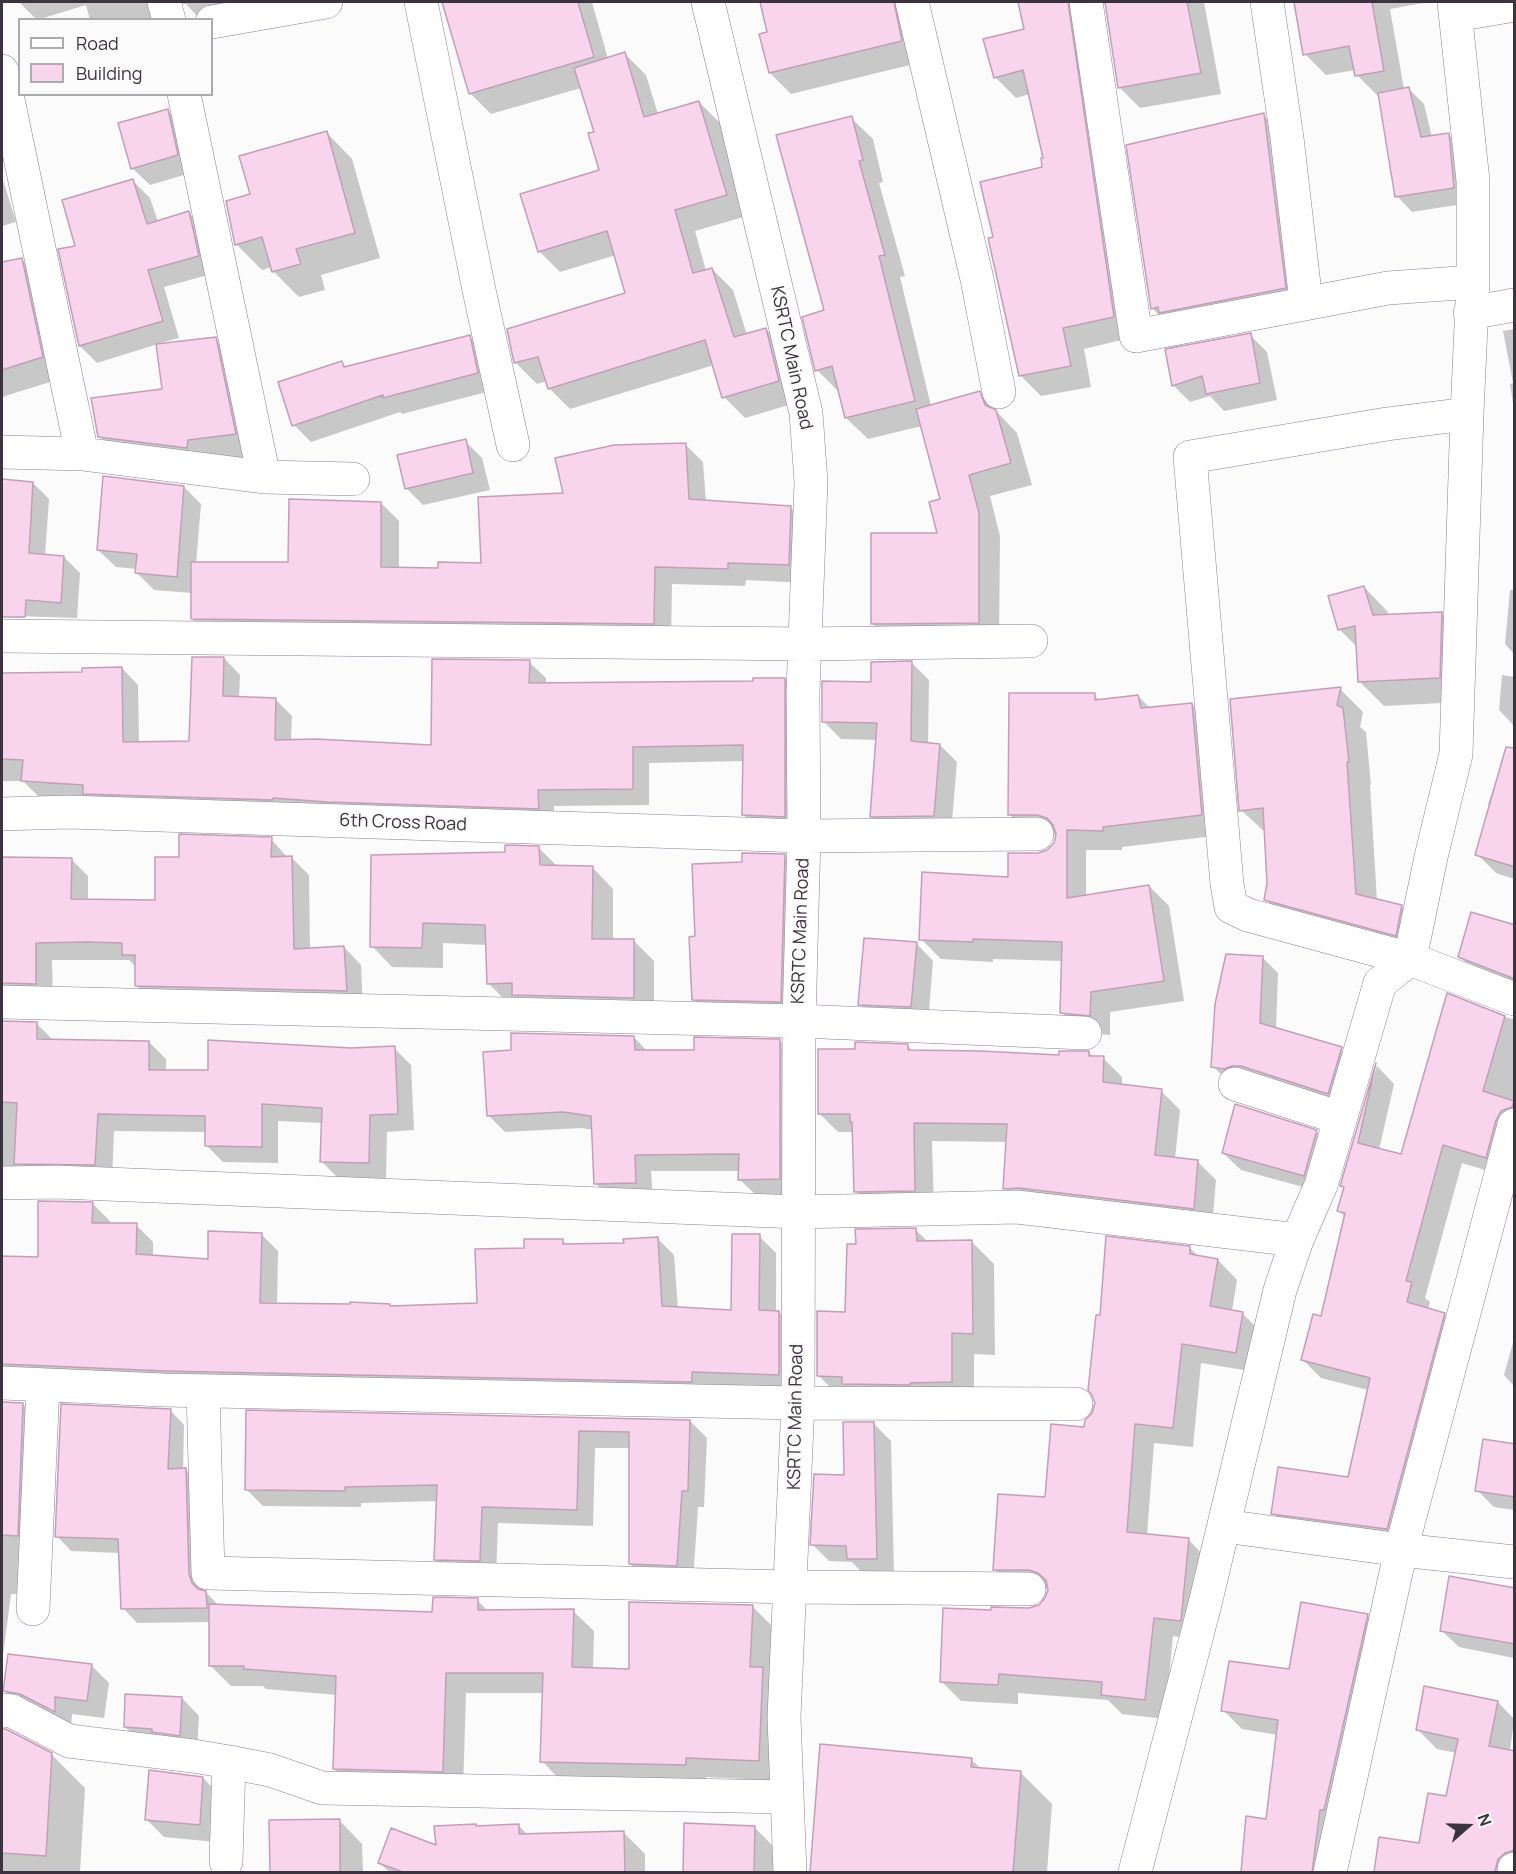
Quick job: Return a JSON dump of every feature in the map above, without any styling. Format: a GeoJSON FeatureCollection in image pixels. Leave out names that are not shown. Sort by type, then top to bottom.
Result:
{"type":"FeatureCollection","features":[{"type":"Feature","properties":{"kind":"street"},"geometry":{"type":"LineString","coordinates":[[164,2],[168,18]]}},
{"type":"Feature","properties":{"kind":"street"},"geometry":{"type":"LineString","coordinates":[[213,22],[326,2]]}},
{"type":"Feature","properties":{"kind":"street"},"geometry":{"type":"LineString","coordinates":[[422,2],[478,290],[513,445]]}},
{"type":"Feature","properties":{"kind":"street","name":"KSRTC Main Road"},"geometry":{"type":"LineString","coordinates":[[708,2],[806,414],[811,482],[803,691],[804,836],[799,1020],[798,1403],[784,1717],[789,1872]]}},
{"type":"Feature","properties":{"kind":"street"},"geometry":{"type":"LineString","coordinates":[[912,2],[977,279],[999,392]]}},
{"type":"Feature","properties":{"kind":"street"},"geometry":{"type":"LineString","coordinates":[[1086,2],[1136,336],[1388,288],[1472,297],[1515,305]]}},
{"type":"Feature","properties":{"kind":"street"},"geometry":{"type":"LineString","coordinates":[[1267,2],[1287,138],[1306,302]]}},
{"type":"Feature","properties":{"kind":"street"},"geometry":{"type":"LineString","coordinates":[[1135,1872],[1206,1604],[1280,1290],[1297,1240],[1321,1185],[1380,983],[1410,959],[1431,857],[1456,754],[1472,297],[1473,181],[1455,8],[1515,5]]}},
{"type":"Feature","properties":{"kind":"street"},"geometry":{"type":"LineString","coordinates":[[2,61],[18,57]]}},
{"type":"Feature","properties":{"kind":"street"},"geometry":{"type":"LineString","coordinates":[[2,71],[82,454]]}},
{"type":"Feature","properties":{"kind":"street"},"geometry":{"type":"LineString","coordinates":[[184,96],[264,477]]}},
{"type":"Feature","properties":{"kind":"street"},"geometry":{"type":"LineString","coordinates":[[1467,414],[1387,423],[1190,457],[1227,884],[1231,907],[1248,915],[1410,959],[1515,999]]}},
{"type":"Feature","properties":{"kind":"street"},"geometry":{"type":"LineString","coordinates":[[2,452],[82,454],[264,477],[353,479]]}},
{"type":"Feature","properties":{"kind":"street"},"geometry":{"type":"LineString","coordinates":[[2,636],[805,644],[1031,641]]}},
{"type":"Feature","properties":{"kind":"street","name":"6th Cross Road"},"geometry":{"type":"LineString","coordinates":[[2,814],[68,812],[804,836],[1037,834]]}},
{"type":"Feature","properties":{"kind":"street"},"geometry":{"type":"LineString","coordinates":[[2,1002],[799,1020],[1085,1033]]}},
{"type":"Feature","properties":{"kind":"street"},"geometry":{"type":"LineString","coordinates":[[1235,1084],[1341,1118]]}},
{"type":"Feature","properties":{"kind":"street"},"geometry":{"type":"LineString","coordinates":[[1330,1872],[1401,1550],[1515,1125]]}},
{"type":"Feature","properties":{"kind":"street"},"geometry":{"type":"LineString","coordinates":[[2,1183],[57,1182],[798,1212],[1017,1207],[1297,1240]]}},
{"type":"Feature","properties":{"kind":"street"},"geometry":{"type":"LineString","coordinates":[[2,1383],[203,1390],[798,1403],[1076,1404]]}},
{"type":"Feature","properties":{"kind":"street"},"geometry":{"type":"LineString","coordinates":[[33,1609],[43,1385]]}},
{"type":"Feature","properties":{"kind":"street"},"geometry":{"type":"LineString","coordinates":[[203,1390],[208,1573],[790,1587],[1029,1589]]}},
{"type":"Feature","properties":{"kind":"street"},"geometry":{"type":"LineString","coordinates":[[1224,1526],[1401,1550],[1515,1562]]}},
{"type":"Feature","properties":{"kind":"street"},"geometry":{"type":"LineString","coordinates":[[2,1710],[12,1711],[69,1742],[229,1762],[270,1770],[322,1788],[787,1797]]}},
{"type":"Feature","properties":{"kind":"street"},"geometry":{"type":"LineString","coordinates":[[226,1862],[229,1762]]}},
{"type":"Feature","properties":{"kind":"building"},"geometry":{"type":"Polygon","coordinates":[[[442,2],[578,2],[594,57],[469,94],[442,2]]]}},
{"type":"Feature","properties":{"kind":"building"},"geometry":{"type":"Polygon","coordinates":[[[760,2],[894,2],[902,41],[769,73],[759,34],[767,32],[760,2]]]}},
{"type":"Feature","properties":{"kind":"building"},"geometry":{"type":"Polygon","coordinates":[[[1018,2],[1068,2],[1114,317],[1063,328],[1071,366],[1019,376],[988,238],[993,237],[980,182],[1042,167],[1041,158],[1043,158],[1023,70],[994,78],[983,39],[1024,29],[1018,2]]]}},
{"type":"Feature","properties":{"kind":"building"},"geometry":{"type":"Polygon","coordinates":[[[1105,2],[1187,2],[1201,73],[1118,88],[1105,2]]]}},
{"type":"Feature","properties":{"kind":"building"},"geometry":{"type":"Polygon","coordinates":[[[1294,2],[1372,2],[1384,71],[1355,76],[1349,46],[1303,55],[1294,2]]]}},
{"type":"Feature","properties":{"kind":"building"},"geometry":{"type":"Polygon","coordinates":[[[625,52],[644,117],[699,101],[727,195],[675,210],[693,273],[712,268],[734,337],[766,328],[779,381],[722,398],[705,340],[548,389],[538,357],[514,363],[507,329],[625,293],[607,231],[538,252],[520,194],[599,170],[588,133],[594,132],[574,68],[625,52]]]}},
{"type":"Feature","properties":{"kind":"building"},"geometry":{"type":"Polygon","coordinates":[[[1409,87],[1421,137],[1449,133],[1454,188],[1395,197],[1378,93],[1409,87]]]}},
{"type":"Feature","properties":{"kind":"building"},"geometry":{"type":"Polygon","coordinates":[[[168,109],[178,155],[131,169],[118,123],[168,109]]]}},
{"type":"Feature","properties":{"kind":"building"},"geometry":{"type":"Polygon","coordinates":[[[1264,113],[1286,288],[1159,313],[1158,307],[1151,309],[1126,145],[1264,113]]]}},
{"type":"Feature","properties":{"kind":"building"},"geometry":{"type":"Polygon","coordinates":[[[852,116],[863,160],[859,161],[885,255],[879,256],[915,401],[845,418],[832,366],[815,371],[802,317],[824,310],[776,135],[852,116]]]}},
{"type":"Feature","properties":{"kind":"building"},"geometry":{"type":"Polygon","coordinates":[[[327,131],[355,233],[296,249],[301,264],[272,272],[262,237],[235,245],[226,201],[250,194],[239,156],[327,131]]]}},
{"type":"Feature","properties":{"kind":"building"},"geometry":{"type":"Polygon","coordinates":[[[133,179],[147,224],[189,211],[199,256],[148,270],[163,321],[79,346],[58,249],[75,246],[62,200],[133,179]]]}},
{"type":"Feature","properties":{"kind":"building"},"geometry":{"type":"Polygon","coordinates":[[[22,258],[43,357],[2,370],[2,262],[22,258]]]}},
{"type":"Feature","properties":{"kind":"building"},"geometry":{"type":"Polygon","coordinates":[[[1251,333],[1260,383],[1206,394],[1202,376],[1172,386],[1165,349],[1251,333]]]}},
{"type":"Feature","properties":{"kind":"building"},"geometry":{"type":"Polygon","coordinates":[[[470,335],[478,373],[383,398],[383,395],[292,426],[278,382],[342,361],[344,367],[470,335]]]}},
{"type":"Feature","properties":{"kind":"building"},"geometry":{"type":"Polygon","coordinates":[[[216,337],[236,434],[188,440],[187,448],[98,437],[91,398],[162,389],[156,344],[216,337]]]}},
{"type":"Feature","properties":{"kind":"building"},"geometry":{"type":"Polygon","coordinates":[[[980,391],[985,405],[996,410],[1011,463],[969,475],[979,513],[979,623],[871,624],[871,533],[937,533],[929,502],[940,499],[916,409],[980,391]]]}},
{"type":"Feature","properties":{"kind":"building"},"geometry":{"type":"Polygon","coordinates":[[[466,439],[473,473],[405,489],[397,455],[466,439]]]}},
{"type":"Feature","properties":{"kind":"building"},"geometry":{"type":"Polygon","coordinates":[[[686,443],[689,499],[791,506],[789,565],[728,563],[728,569],[655,567],[654,624],[191,619],[191,562],[288,562],[289,499],[381,502],[381,567],[438,568],[438,562],[481,563],[478,497],[563,493],[555,458],[614,445],[686,443]]]}},
{"type":"Feature","properties":{"kind":"building"},"geometry":{"type":"Polygon","coordinates":[[[103,476],[184,486],[177,577],[135,573],[137,554],[97,550],[103,476]]]}},
{"type":"Feature","properties":{"kind":"building"},"geometry":{"type":"Polygon","coordinates":[[[2,479],[33,482],[29,553],[64,556],[61,603],[26,600],[25,617],[2,617],[2,479]]]}},
{"type":"Feature","properties":{"kind":"building"},"geometry":{"type":"Polygon","coordinates":[[[1364,586],[1373,615],[1442,612],[1440,678],[1358,682],[1355,626],[1338,630],[1328,596],[1364,586]]]}},
{"type":"Feature","properties":{"kind":"building"},"geometry":{"type":"Polygon","coordinates":[[[192,657],[224,657],[223,696],[276,698],[275,740],[316,739],[431,745],[432,659],[530,660],[529,683],[753,681],[753,678],[785,678],[785,817],[742,815],[743,745],[633,747],[633,789],[538,790],[539,809],[273,798],[273,800],[83,794],[83,785],[21,781],[23,760],[2,759],[2,673],[82,672],[82,668],[122,667],[123,742],[189,741],[192,657]]]}},
{"type":"Feature","properties":{"kind":"building"},"geometry":{"type":"Polygon","coordinates":[[[912,661],[911,741],[940,744],[934,816],[870,817],[877,723],[822,722],[822,681],[871,682],[871,662],[912,661]]]}},
{"type":"Feature","properties":{"kind":"building"},"geometry":{"type":"Polygon","coordinates":[[[1341,687],[1337,705],[1343,708],[1349,762],[1347,762],[1356,894],[1402,905],[1396,936],[1264,900],[1267,883],[1263,808],[1239,811],[1230,699],[1341,687]]]}},
{"type":"Feature","properties":{"kind":"building"},"geometry":{"type":"Polygon","coordinates":[[[1009,693],[1095,693],[1095,700],[1138,695],[1141,708],[1192,703],[1202,815],[1103,827],[1103,831],[1067,830],[1067,898],[1149,885],[1164,981],[1091,992],[1090,1016],[1060,1013],[1062,942],[919,940],[922,872],[1008,877],[1008,853],[1038,853],[1047,850],[1054,843],[1056,834],[1047,818],[1037,815],[1008,815],[1009,693]]]}},
{"type":"Feature","properties":{"kind":"building"},"geometry":{"type":"Polygon","coordinates":[[[1506,747],[1515,748],[1515,867],[1475,855],[1506,747]]]}},
{"type":"Feature","properties":{"kind":"building"},"geometry":{"type":"Polygon","coordinates":[[[179,834],[272,837],[271,857],[292,856],[294,949],[344,946],[347,991],[135,986],[135,955],[122,955],[122,943],[87,942],[36,943],[36,984],[2,983],[2,857],[72,858],[71,899],[155,900],[155,857],[179,857],[179,834]]]}},
{"type":"Feature","properties":{"kind":"building"},"geometry":{"type":"Polygon","coordinates":[[[505,845],[539,846],[540,865],[593,866],[592,939],[634,939],[634,998],[512,995],[512,983],[487,984],[485,925],[423,923],[422,948],[370,947],[371,855],[505,852],[505,845]]]}},
{"type":"Feature","properties":{"kind":"building"},"geometry":{"type":"Polygon","coordinates":[[[742,853],[785,854],[781,1002],[692,1000],[689,937],[695,936],[692,864],[742,862],[742,853]]]}},
{"type":"Feature","properties":{"kind":"building"},"geometry":{"type":"Polygon","coordinates":[[[1471,912],[1515,925],[1515,979],[1458,957],[1471,912]]]}},
{"type":"Feature","properties":{"kind":"building"},"geometry":{"type":"Polygon","coordinates":[[[864,938],[917,942],[911,1007],[858,1005],[864,938]]]}},
{"type":"Feature","properties":{"kind":"building"},"geometry":{"type":"Polygon","coordinates":[[[1226,954],[1263,956],[1260,1023],[1342,1047],[1328,1094],[1241,1066],[1224,1069],[1211,1067],[1215,1004],[1226,954]]]}},
{"type":"Feature","properties":{"kind":"building"},"geometry":{"type":"Polygon","coordinates":[[[1447,993],[1505,1016],[1483,1091],[1514,1101],[1512,1107],[1501,1111],[1496,1120],[1486,1158],[1443,1145],[1406,1281],[1412,1282],[1407,1302],[1445,1313],[1387,1529],[1271,1514],[1278,1467],[1348,1477],[1370,1378],[1301,1360],[1313,1314],[1321,1316],[1345,1213],[1337,1211],[1344,1187],[1340,1186],[1376,1063],[1358,1143],[1401,1154],[1447,993]]]}},
{"type":"Feature","properties":{"kind":"building"},"geometry":{"type":"Polygon","coordinates":[[[2,1021],[37,1022],[37,1039],[149,1041],[149,1070],[208,1070],[208,1040],[351,1048],[395,1046],[398,1114],[370,1115],[369,1163],[320,1162],[322,1108],[262,1104],[262,1147],[205,1146],[205,1116],[98,1114],[95,1165],[14,1164],[17,1103],[2,1102],[2,1021]]]}},
{"type":"Feature","properties":{"kind":"building"},"geometry":{"type":"Polygon","coordinates":[[[511,1033],[634,1036],[635,1050],[694,1050],[694,1037],[780,1039],[780,1179],[738,1180],[739,1154],[635,1155],[636,1183],[594,1184],[591,1116],[563,1112],[487,1116],[483,1052],[511,1050],[511,1033]]]}},
{"type":"Feature","properties":{"kind":"building"},"geometry":{"type":"Polygon","coordinates":[[[855,1042],[908,1044],[908,1050],[1059,1055],[1059,1051],[1089,1051],[1089,1056],[1104,1056],[1103,1082],[1162,1089],[1155,1155],[1198,1160],[1194,1209],[1019,1188],[1003,1189],[1007,1124],[914,1123],[915,1191],[854,1192],[850,1114],[818,1114],[818,1049],[855,1049],[855,1042]]]}},
{"type":"Feature","properties":{"kind":"building"},"geometry":{"type":"Polygon","coordinates":[[[1235,1104],[1317,1130],[1304,1176],[1222,1153],[1235,1104]]]}},
{"type":"Feature","properties":{"kind":"building"},"geometry":{"type":"Polygon","coordinates":[[[38,1201],[93,1202],[92,1223],[137,1223],[136,1254],[208,1259],[208,1231],[262,1233],[260,1303],[350,1304],[350,1302],[390,1304],[390,1306],[477,1303],[475,1249],[524,1248],[524,1239],[563,1239],[563,1244],[624,1243],[623,1239],[658,1237],[662,1306],[731,1310],[732,1234],[760,1234],[759,1310],[779,1311],[779,1375],[692,1372],[692,1382],[165,1371],[2,1364],[2,1256],[38,1257],[38,1201]]]}},
{"type":"Feature","properties":{"kind":"building"},"geometry":{"type":"Polygon","coordinates":[[[916,1228],[917,1241],[972,1240],[973,1334],[952,1333],[952,1382],[910,1383],[910,1385],[842,1384],[842,1377],[817,1376],[817,1311],[845,1312],[847,1244],[856,1244],[855,1229],[916,1228]]]}},
{"type":"Feature","properties":{"kind":"building"},"geometry":{"type":"Polygon","coordinates":[[[1106,1236],[1190,1246],[1190,1254],[1218,1259],[1210,1306],[1243,1312],[1236,1353],[1182,1344],[1173,1428],[1135,1424],[1127,1532],[1189,1538],[1181,1621],[1154,1618],[1145,1700],[1101,1695],[1102,1682],[999,1674],[998,1685],[940,1682],[943,1608],[991,1610],[991,1607],[1029,1608],[1039,1605],[1048,1590],[1046,1580],[1038,1573],[1029,1570],[993,1570],[998,1494],[1045,1497],[1051,1424],[1084,1427],[1085,1420],[1092,1413],[1095,1403],[1088,1390],[1096,1315],[1100,1315],[1106,1236]]]}},
{"type":"Feature","properties":{"kind":"building"},"geometry":{"type":"Polygon","coordinates":[[[2,1402],[23,1403],[18,1536],[2,1535],[2,1402]]]}},
{"type":"Feature","properties":{"kind":"building"},"geometry":{"type":"Polygon","coordinates":[[[61,1404],[171,1409],[168,1469],[186,1468],[189,1574],[192,1583],[198,1589],[206,1591],[207,1608],[121,1609],[118,1539],[55,1537],[61,1404]]]}},
{"type":"Feature","properties":{"kind":"building"},"geometry":{"type":"Polygon","coordinates":[[[246,1410],[690,1420],[688,1491],[682,1491],[677,1566],[629,1564],[629,1432],[579,1431],[577,1510],[482,1507],[480,1561],[434,1560],[437,1485],[345,1487],[345,1491],[245,1490],[246,1410]]]}},
{"type":"Feature","properties":{"kind":"building"},"geometry":{"type":"Polygon","coordinates":[[[843,1422],[874,1422],[877,1559],[847,1559],[846,1546],[810,1545],[814,1474],[844,1475],[843,1422]]]}},
{"type":"Feature","properties":{"kind":"building"},"geometry":{"type":"Polygon","coordinates":[[[1483,1439],[1515,1444],[1515,1497],[1475,1491],[1483,1439]]]}},
{"type":"Feature","properties":{"kind":"building"},"geometry":{"type":"Polygon","coordinates":[[[1449,1576],[1515,1588],[1515,1644],[1440,1631],[1449,1576]]]}},
{"type":"Feature","properties":{"kind":"building"},"geometry":{"type":"Polygon","coordinates":[[[433,1597],[478,1598],[478,1610],[574,1609],[572,1667],[629,1669],[629,1602],[753,1605],[750,1667],[763,1667],[759,1761],[686,1758],[686,1765],[540,1762],[543,1673],[446,1673],[443,1772],[333,1769],[336,1676],[244,1669],[244,1666],[209,1666],[209,1604],[432,1612],[433,1597]]]}},
{"type":"Feature","properties":{"kind":"building"},"geometry":{"type":"Polygon","coordinates":[[[1301,1602],[1368,1614],[1324,1810],[1320,1810],[1312,1872],[1241,1872],[1246,1816],[1266,1819],[1278,1720],[1221,1711],[1229,1661],[1289,1669],[1301,1602]]]}},
{"type":"Feature","properties":{"kind":"building"},"geometry":{"type":"Polygon","coordinates":[[[8,1654],[92,1664],[87,1701],[55,1697],[55,1712],[20,1694],[3,1691],[8,1654]]]}},
{"type":"Feature","properties":{"kind":"building"},"geometry":{"type":"Polygon","coordinates":[[[1424,1686],[1498,1701],[1489,1746],[1515,1751],[1515,1850],[1505,1853],[1498,1859],[1495,1872],[1374,1872],[1379,1837],[1419,1843],[1428,1793],[1446,1796],[1458,1739],[1416,1730],[1424,1686]]]}},
{"type":"Feature","properties":{"kind":"building"},"geometry":{"type":"Polygon","coordinates":[[[125,1694],[182,1697],[180,1736],[152,1732],[152,1729],[124,1727],[125,1694]]]}},
{"type":"Feature","properties":{"kind":"building"},"geometry":{"type":"Polygon","coordinates":[[[2,1729],[52,1753],[46,1856],[2,1853],[2,1729]]]}},
{"type":"Feature","properties":{"kind":"building"},"geometry":{"type":"Polygon","coordinates":[[[820,1744],[972,1758],[971,1767],[1021,1771],[1013,1872],[810,1872],[820,1744]]]}},
{"type":"Feature","properties":{"kind":"building"},"geometry":{"type":"Polygon","coordinates":[[[149,1770],[203,1777],[200,1825],[145,1820],[149,1770]]]}},
{"type":"Feature","properties":{"kind":"building"},"geometry":{"type":"Polygon","coordinates":[[[340,1819],[340,1872],[270,1872],[269,1820],[340,1819]]]}},
{"type":"Feature","properties":{"kind":"building"},"geometry":{"type":"Polygon","coordinates":[[[684,1823],[755,1826],[754,1872],[683,1872],[684,1823]]]}},
{"type":"Feature","properties":{"kind":"building"},"geometry":{"type":"Polygon","coordinates":[[[476,1824],[476,1826],[519,1824],[519,1834],[624,1831],[625,1872],[403,1872],[378,1863],[391,1828],[436,1845],[434,1826],[476,1824]]]}}]}
